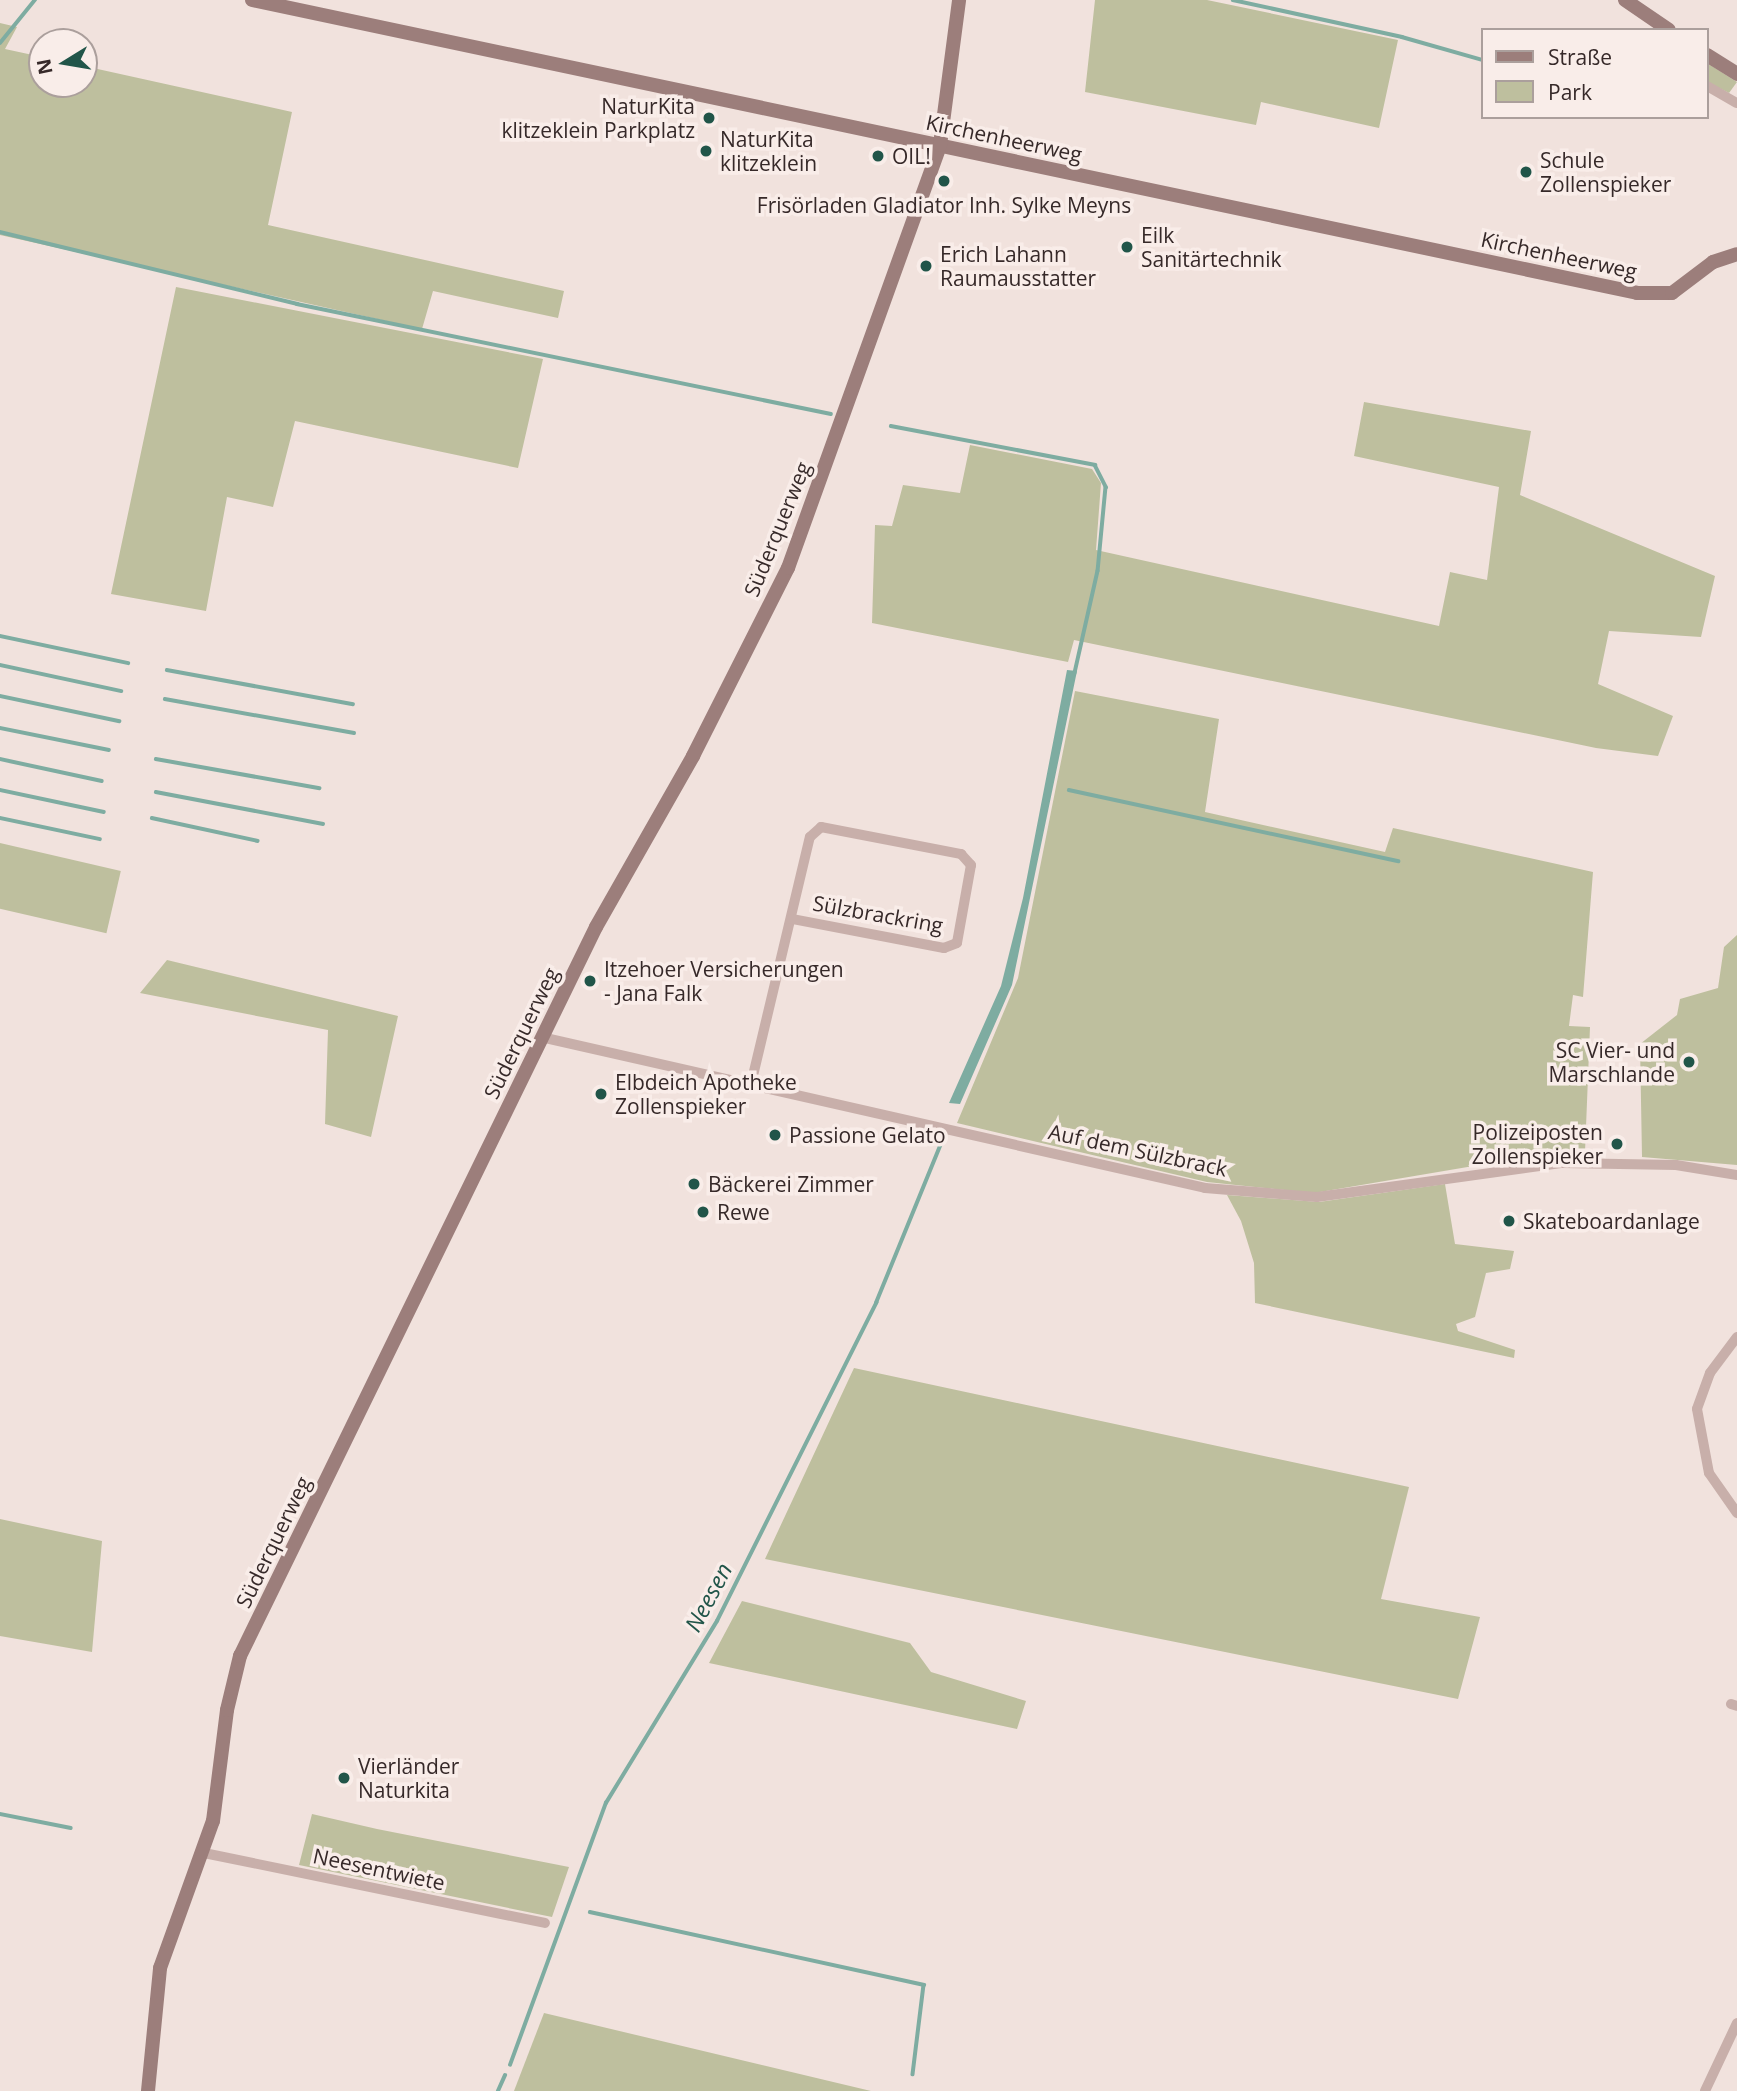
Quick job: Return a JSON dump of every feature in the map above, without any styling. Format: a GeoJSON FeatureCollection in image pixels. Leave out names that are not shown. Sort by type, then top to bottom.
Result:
{"type":"FeatureCollection","features":[{"type":"Feature","properties":{"kind":"street","name":"Kirchenheerweg"},"geometry":{"type":"LineString","coordinates":[[252,0],[1647,295],[1679,289],[1713,262],[1737,254]]}},
{"type":"Feature","properties":{"kind":"street","name":"Süderquerweg"},"geometry":{"type":"LineString","coordinates":[[148,2091],[152,2019],[160,1968],[204,1853],[219,1793],[227,1710],[240,1656],[374,1389],[596,927],[694,756],[788,568],[940,145],[959,0]]}},
{"type":"Feature","properties":{"kind":"street"},"geometry":{"type":"LineString","coordinates":[[1625,0],[1654,24]]}},
{"type":"Feature","properties":{"kind":"street"},"geometry":{"type":"LineString","coordinates":[[1709,56],[1737,74]]}},
{"type":"Feature","properties":{"kind":"street"},"geometry":{"type":"LineString","coordinates":[[1709,87],[1737,103]]}},
{"type":"Feature","properties":{"kind":"street","name":"Sülzbrackring"},"geometry":{"type":"LineString","coordinates":[[751,1084],[810,837],[821,827],[961,854],[971,866],[957,943],[944,948],[792,919]]}},
{"type":"Feature","properties":{"kind":"street","name":"Auf dem Sülzbrack"},"geometry":{"type":"LineString","coordinates":[[541,1037],[1205,1188],[1317,1196],[1563,1163],[1676,1165],[1737,1175]]}},
{"type":"Feature","properties":{"kind":"street"},"geometry":{"type":"LineString","coordinates":[[1737,1337],[1710,1373],[1697,1409],[1709,1473],[1737,1513]]}},
{"type":"Feature","properties":{"kind":"street","name":"Neesentwiete"},"geometry":{"type":"LineString","coordinates":[[204,1853],[545,1923]]}},
{"type":"Feature","properties":{"kind":"street"},"geometry":{"type":"LineString","coordinates":[[1705,2091],[1737,2023]]}},
{"type":"Feature","properties":{"kind":"green space"},"geometry":{"type":"Polygon","coordinates":[[[1095,0],[1207,0],[1398,40],[1379,128],[1261,102],[1256,125],[1085,92],[1095,0]]]}},
{"type":"Feature","properties":{"kind":"green space"},"geometry":{"type":"Polygon","coordinates":[[[0,23],[17,27],[5,49],[28,54],[28,98],[98,98],[98,69],[292,112],[268,225],[564,291],[558,318],[433,291],[422,329],[0,235],[0,23]]]}},
{"type":"Feature","properties":{"kind":"green space"},"geometry":{"type":"Polygon","coordinates":[[[1709,64],[1737,82],[1729,93],[1709,83],[1709,64]]]}},
{"type":"Feature","properties":{"kind":"green space"},"geometry":{"type":"Polygon","coordinates":[[[176,287],[543,359],[518,468],[295,421],[273,507],[227,497],[206,611],[111,594],[176,287]]]}},
{"type":"Feature","properties":{"kind":"green space"},"geometry":{"type":"Polygon","coordinates":[[[1364,402],[1531,431],[1520,495],[1715,576],[1701,637],[1609,631],[1598,684],[1673,716],[1658,756],[1596,748],[1074,640],[1068,662],[872,623],[875,525],[892,526],[903,485],[960,493],[970,445],[1092,469],[1101,483],[1096,550],[1439,626],[1450,572],[1487,580],[1499,487],[1354,456],[1364,402]]]}},
{"type":"Feature","properties":{"kind":"green space"},"geometry":{"type":"Polygon","coordinates":[[[1075,691],[1219,719],[1205,812],[1385,852],[1393,828],[1593,872],[1583,997],[1573,995],[1569,1026],[1590,1027],[1585,1152],[1503,1161],[1314,1193],[1207,1182],[957,1123],[1018,978],[1075,691]]]}},
{"type":"Feature","properties":{"kind":"green space"},"geometry":{"type":"Polygon","coordinates":[[[0,843],[121,871],[106,933],[0,909],[0,843]]]}},
{"type":"Feature","properties":{"kind":"green space","name":"SC Vier- und Marschlande"},"geometry":{"type":"Polygon","coordinates":[[[1737,935],[1737,1165],[1642,1157],[1640,1044],[1677,1015],[1680,999],[1718,988],[1724,947],[1737,935]]]}},
{"type":"Feature","properties":{"kind":"green space"},"geometry":{"type":"Polygon","coordinates":[[[167,960],[398,1016],[371,1137],[325,1124],[328,1030],[140,993],[167,960]]]}},
{"type":"Feature","properties":{"kind":"green space"},"geometry":{"type":"Polygon","coordinates":[[[1445,1184],[1455,1244],[1514,1251],[1510,1269],[1486,1273],[1475,1317],[1456,1324],[1458,1331],[1515,1350],[1514,1358],[1255,1303],[1254,1263],[1241,1221],[1227,1195],[1319,1202],[1445,1184]]]}},
{"type":"Feature","properties":{"kind":"green space"},"geometry":{"type":"Polygon","coordinates":[[[1621,1214],[1627,1214],[1632,1222],[1630,1228],[1621,1230],[1616,1225],[1616,1219],[1621,1214]]]}},
{"type":"Feature","properties":{"kind":"green space"},"geometry":{"type":"Polygon","coordinates":[[[854,1368],[1409,1487],[1381,1599],[1480,1617],[1458,1699],[765,1559],[854,1368]]]}},
{"type":"Feature","properties":{"kind":"green space"},"geometry":{"type":"Polygon","coordinates":[[[0,1519],[102,1541],[92,1652],[0,1636],[0,1519]]]}},
{"type":"Feature","properties":{"kind":"green space"},"geometry":{"type":"Polygon","coordinates":[[[742,1601],[910,1643],[931,1672],[1026,1701],[1017,1729],[709,1663],[742,1601]]]}},
{"type":"Feature","properties":{"kind":"green space"},"geometry":{"type":"Polygon","coordinates":[[[312,1814],[569,1867],[552,1917],[299,1865],[312,1814]]]}},
{"type":"Feature","properties":{"kind":"green space"},"geometry":{"type":"Polygon","coordinates":[[[544,2013],[871,2091],[514,2091],[544,2013]]]}},
{"type":"Feature","properties":{"kind":"water"},"geometry":{"type":"Polygon","coordinates":[[[1067,670],[1077,671],[1012,985],[960,1104],[949,1103],[1001,986],[1023,898],[1067,670]]]}},
{"type":"Feature","properties":{"kind":"waterway"},"geometry":{"type":"LineString","coordinates":[[0,43],[35,0]]}},
{"type":"Feature","properties":{"kind":"waterway"},"geometry":{"type":"LineString","coordinates":[[1233,0],[1402,37],[1482,60]]}},
{"type":"Feature","properties":{"kind":"waterway"},"geometry":{"type":"LineString","coordinates":[[0,232],[297,304],[831,414]]}},
{"type":"Feature","properties":{"kind":"waterway"},"geometry":{"type":"LineString","coordinates":[[891,426],[1095,465],[1106,487],[1098,571],[1075,673]]}},
{"type":"Feature","properties":{"kind":"waterway"},"geometry":{"type":"LineString","coordinates":[[0,636],[128,663]]}},
{"type":"Feature","properties":{"kind":"waterway"},"geometry":{"type":"LineString","coordinates":[[0,665],[121,691]]}},
{"type":"Feature","properties":{"kind":"waterway"},"geometry":{"type":"LineString","coordinates":[[167,670],[353,704]]}},
{"type":"Feature","properties":{"kind":"waterway"},"geometry":{"type":"LineString","coordinates":[[0,696],[119,721]]}},
{"type":"Feature","properties":{"kind":"waterway"},"geometry":{"type":"LineString","coordinates":[[165,699],[354,733]]}},
{"type":"Feature","properties":{"kind":"waterway"},"geometry":{"type":"LineString","coordinates":[[0,728],[109,750]]}},
{"type":"Feature","properties":{"kind":"waterway"},"geometry":{"type":"LineString","coordinates":[[0,759],[102,781]]}},
{"type":"Feature","properties":{"kind":"waterway"},"geometry":{"type":"LineString","coordinates":[[156,759],[319,788]]}},
{"type":"Feature","properties":{"kind":"waterway"},"geometry":{"type":"LineString","coordinates":[[0,790],[104,812]]}},
{"type":"Feature","properties":{"kind":"waterway"},"geometry":{"type":"LineString","coordinates":[[1069,790],[1398,861]]}},
{"type":"Feature","properties":{"kind":"waterway"},"geometry":{"type":"LineString","coordinates":[[156,792],[323,824]]}},
{"type":"Feature","properties":{"kind":"waterway"},"geometry":{"type":"LineString","coordinates":[[0,818],[100,839]]}},
{"type":"Feature","properties":{"kind":"waterway"},"geometry":{"type":"LineString","coordinates":[[152,818],[258,841]]}},
{"type":"Feature","properties":{"kind":"waterway","name":"Neesen"},"geometry":{"type":"LineString","coordinates":[[510,2065],[606,1803],[717,1621],[876,1303],[940,1146]]}},
{"type":"Feature","properties":{"kind":"waterway"},"geometry":{"type":"LineString","coordinates":[[0,1814],[71,1828]]}},
{"type":"Feature","properties":{"kind":"waterway"},"geometry":{"type":"LineString","coordinates":[[590,1912],[924,1985],[913,2074]]}},
{"type":"Feature","properties":{"kind":"waterway","name":"Neesen"},"geometry":{"type":"LineString","coordinates":[[498,2091],[505,2075]]}},
{"type":"Feature","properties":{"kind":"place","name":"NaturKita klitzeklein Parkplatz"},"geometry":{"type":"Point","coordinates":[709,118]}},
{"type":"Feature","properties":{"kind":"place","name":"NaturKita klitzeklein"},"geometry":{"type":"Point","coordinates":[706,151]}},
{"type":"Feature","properties":{"kind":"place","name":"OIL!"},"geometry":{"type":"Point","coordinates":[878,156]}},
{"type":"Feature","properties":{"kind":"place","name":"Schule Zollenspieker"},"geometry":{"type":"Point","coordinates":[1526,172]}},
{"type":"Feature","properties":{"kind":"place","name":"Frisörladen Gladiator Inh. Sylke Meyns"},"geometry":{"type":"Point","coordinates":[944,181]}},
{"type":"Feature","properties":{"kind":"place","name":"Eilk Sanitärtechnik"},"geometry":{"type":"Point","coordinates":[1127,247]}},
{"type":"Feature","properties":{"kind":"place","name":"Erich Lahann Raumausstatter"},"geometry":{"type":"Point","coordinates":[926,266]}},
{"type":"Feature","properties":{"kind":"place","name":"Itzehoer Versicherungen - Jana Falk"},"geometry":{"type":"Point","coordinates":[590,981]}},
{"type":"Feature","properties":{"kind":"place","name":"SC Vier- und Marschlande"},"geometry":{"type":"Point","coordinates":[1689,1062]}},
{"type":"Feature","properties":{"kind":"place","name":"Elbdeich Apotheke Zollenspieker"},"geometry":{"type":"Point","coordinates":[601,1094]}},
{"type":"Feature","properties":{"kind":"place","name":"Passione Gelato"},"geometry":{"type":"Point","coordinates":[775,1135]}},
{"type":"Feature","properties":{"kind":"place","name":"Polizeiposten Zollenspieker"},"geometry":{"type":"Point","coordinates":[1617,1144]}},
{"type":"Feature","properties":{"kind":"place","name":"Bäckerei Zimmer"},"geometry":{"type":"Point","coordinates":[694,1184]}},
{"type":"Feature","properties":{"kind":"place","name":"Rewe"},"geometry":{"type":"Point","coordinates":[703,1212]}},
{"type":"Feature","properties":{"kind":"place","name":"Skateboardanlage"},"geometry":{"type":"Point","coordinates":[1509,1221]}},
{"type":"Feature","properties":{"kind":"place","name":"Vierländer Naturkita"},"geometry":{"type":"Point","coordinates":[344,1778]}}]}
